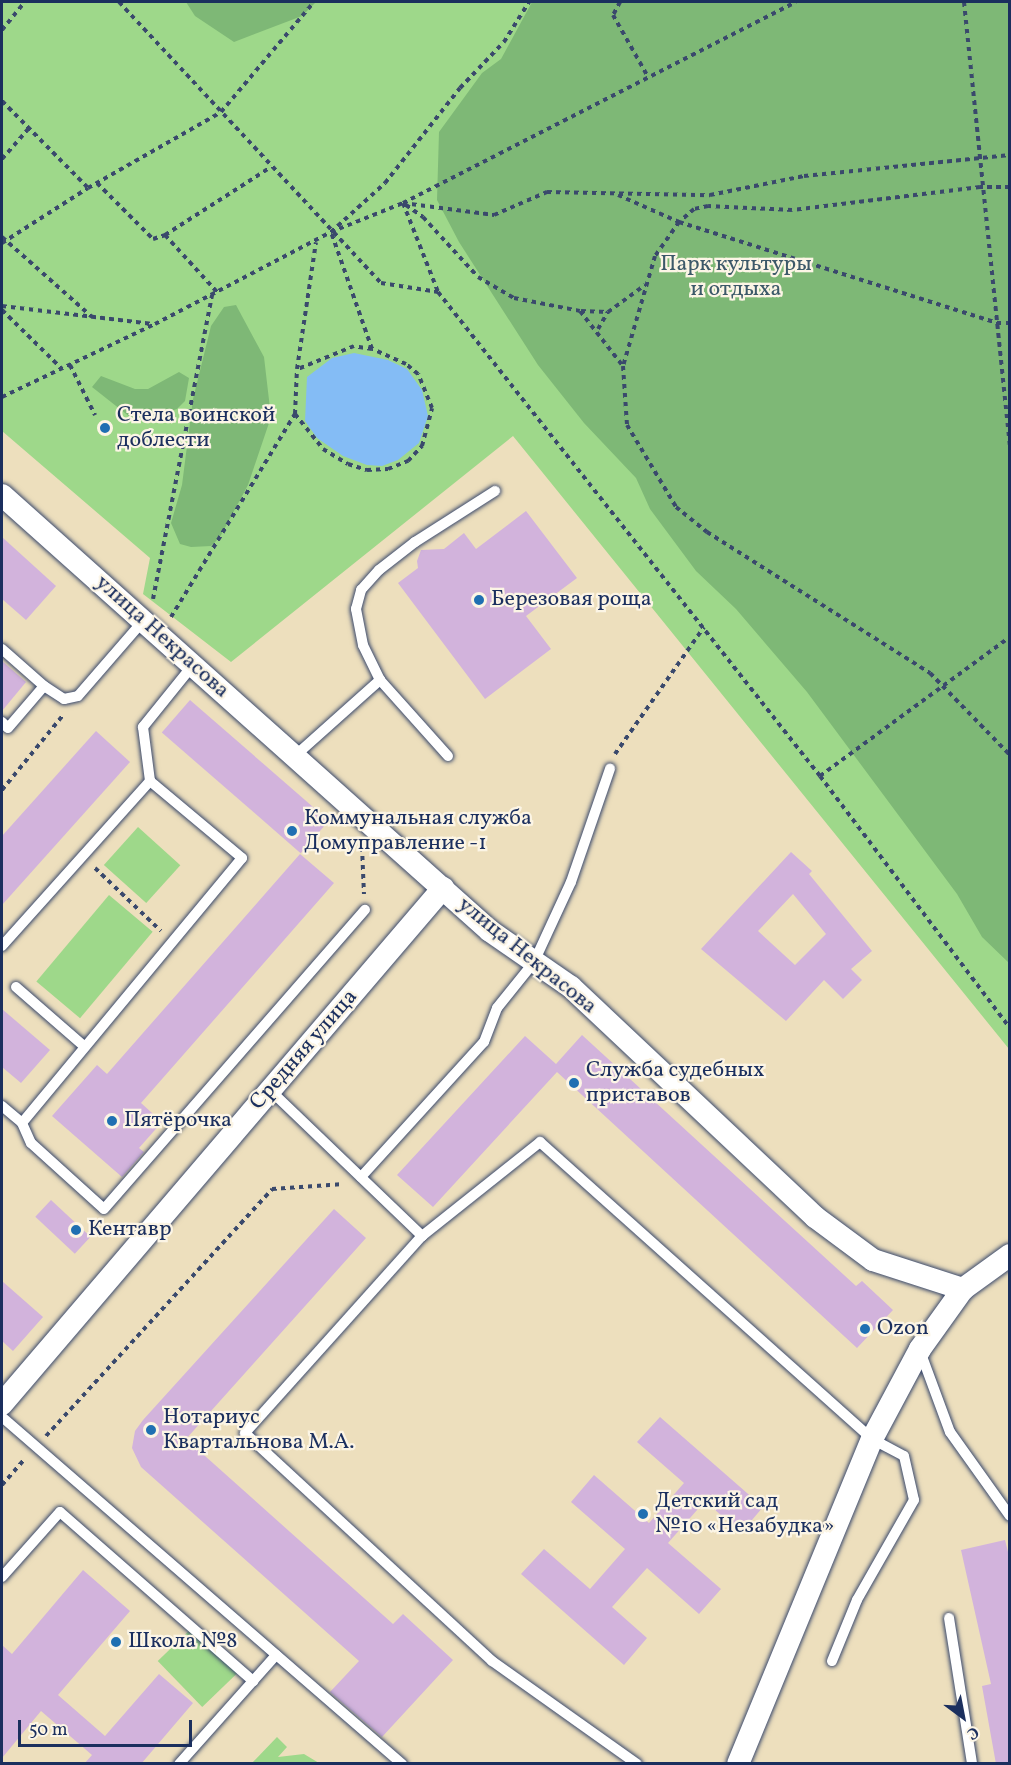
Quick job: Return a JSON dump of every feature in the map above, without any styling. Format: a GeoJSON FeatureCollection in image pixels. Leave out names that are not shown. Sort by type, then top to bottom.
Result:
{"type":"FeatureCollection","features":[{"type":"Feature","properties":{"kind":"street","name":"улица Некрасова"},"geometry":{"type":"LineString","coordinates":[[2,495],[150,622],[193,665],[490,931],[571,987],[848,1244],[873,1260],[963,1289]]}},
{"type":"Feature","properties":{"kind":"street","name":"Средняя улица"},"geometry":{"type":"LineString","coordinates":[[5,1395],[443,888]]}},
{"type":"Feature","properties":{"kind":"street"},"geometry":{"type":"LineString","coordinates":[[738,1764],[872,1439],[920,1349],[963,1289],[1010,1255]]}},
{"type":"Feature","properties":{"kind":"lane"},"geometry":{"type":"LineString","coordinates":[[448,756],[380,680],[363,645],[356,609],[361,590],[415,542],[495,491]]}},
{"type":"Feature","properties":{"kind":"lane"},"geometry":{"type":"LineString","coordinates":[[2,649],[44,687],[64,699],[78,696],[150,622]]}},
{"type":"Feature","properties":{"kind":"lane"},"geometry":{"type":"LineString","coordinates":[[22,1123],[242,858],[150,781],[143,727],[193,665]]}},
{"type":"Feature","properties":{"kind":"lane"},"geometry":{"type":"LineString","coordinates":[[296,755],[380,680]]}},
{"type":"Feature","properties":{"kind":"lane"},"geometry":{"type":"LineString","coordinates":[[2,722],[8,728],[44,687]]}},
{"type":"Feature","properties":{"kind":"lane"},"geometry":{"type":"LineString","coordinates":[[363,1180],[484,1042],[497,1008],[534,962],[571,882],[610,769]]}},
{"type":"Feature","properties":{"kind":"lane"},"geometry":{"type":"LineString","coordinates":[[2,946],[150,781]]}},
{"type":"Feature","properties":{"kind":"lane"},"geometry":{"type":"LineString","coordinates":[[2,1106],[22,1123],[31,1143],[104,1209],[365,909]]}},
{"type":"Feature","properties":{"kind":"lane"},"geometry":{"type":"LineString","coordinates":[[16,987],[86,1047]]}},
{"type":"Feature","properties":{"kind":"lane"},"geometry":{"type":"LineString","coordinates":[[270,1090],[422,1236]]}},
{"type":"Feature","properties":{"kind":"lane"},"geometry":{"type":"LineString","coordinates":[[637,1764],[492,1660],[245,1434],[422,1236],[540,1142],[872,1439],[904,1456],[914,1500],[857,1600],[832,1661]]}},
{"type":"Feature","properties":{"kind":"lane"},"geometry":{"type":"LineString","coordinates":[[920,1349],[950,1432],[1010,1516]]}},
{"type":"Feature","properties":{"kind":"lane"},"geometry":{"type":"LineString","coordinates":[[2,1417],[402,1764]]}},
{"type":"Feature","properties":{"kind":"lane"},"geometry":{"type":"LineString","coordinates":[[2,1577],[60,1512],[253,1682]]}},
{"type":"Feature","properties":{"kind":"lane"},"geometry":{"type":"LineString","coordinates":[[949,1618],[972,1764]]}},
{"type":"Feature","properties":{"kind":"lane"},"geometry":{"type":"LineString","coordinates":[[179,1764],[276,1655]]}},
{"type":"Feature","properties":{"kind":"path"},"geometry":{"type":"LineString","coordinates":[[2,30],[26,2]]}},
{"type":"Feature","properties":{"kind":"path"},"geometry":{"type":"LineString","coordinates":[[119,2],[381,283],[438,292]]}},
{"type":"Feature","properties":{"kind":"path"},"geometry":{"type":"LineString","coordinates":[[93,318],[2,240],[221,112],[314,2]]}},
{"type":"Feature","properties":{"kind":"path"},"geometry":{"type":"LineString","coordinates":[[2,398],[316,243],[331,232],[385,183],[460,88],[504,42],[529,2]]}},
{"type":"Feature","properties":{"kind":"path"},"geometry":{"type":"LineString","coordinates":[[620,2],[613,15],[646,75]]}},
{"type":"Feature","properties":{"kind":"path"},"geometry":{"type":"LineString","coordinates":[[331,232],[402,203],[646,75],[795,2]]}},
{"type":"Feature","properties":{"kind":"path"},"geometry":{"type":"LineString","coordinates":[[964,2],[980,187],[1010,446]]}},
{"type":"Feature","properties":{"kind":"path"},"geometry":{"type":"LineString","coordinates":[[2,101],[88,188]]}},
{"type":"Feature","properties":{"kind":"path"},"geometry":{"type":"LineString","coordinates":[[2,159],[28,128]]}},
{"type":"Feature","properties":{"kind":"path"},"geometry":{"type":"LineString","coordinates":[[402,203],[494,215],[547,192],[710,195],[804,176],[1010,155]]}},
{"type":"Feature","properties":{"kind":"path"},"geometry":{"type":"LineString","coordinates":[[97,183],[153,239],[165,235],[271,167]]}},
{"type":"Feature","properties":{"kind":"path"},"geometry":{"type":"LineString","coordinates":[[1010,187],[980,187],[792,210],[708,206],[694,209],[679,222],[655,256],[623,366],[627,425],[676,507],[707,532],[930,674],[1010,755]]}},
{"type":"Feature","properties":{"kind":"path"},"geometry":{"type":"LineString","coordinates":[[615,193],[679,222],[997,322],[1010,323]]}},
{"type":"Feature","properties":{"kind":"path"},"geometry":{"type":"LineString","coordinates":[[402,203],[438,292],[820,776],[1010,1028]]}},
{"type":"Feature","properties":{"kind":"path"},"geometry":{"type":"LineString","coordinates":[[402,203],[423,217],[478,277],[514,298],[580,311],[608,312]]}},
{"type":"Feature","properties":{"kind":"path"},"geometry":{"type":"LineString","coordinates":[[331,232],[372,349]]}},
{"type":"Feature","properties":{"kind":"path"},"geometry":{"type":"LineString","coordinates":[[165,235],[217,292]]}},
{"type":"Feature","properties":{"kind":"path"},"geometry":{"type":"LineString","coordinates":[[150,622],[295,414],[297,369],[316,243]]}},
{"type":"Feature","properties":{"kind":"path"},"geometry":{"type":"LineString","coordinates":[[598,329],[608,312],[645,285]]}},
{"type":"Feature","properties":{"kind":"path"},"geometry":{"type":"LineString","coordinates":[[150,622],[212,295]]}},
{"type":"Feature","properties":{"kind":"path"},"geometry":{"type":"LineString","coordinates":[[2,308],[155,324]]}},
{"type":"Feature","properties":{"kind":"path"},"geometry":{"type":"LineString","coordinates":[[2,308],[62,369]]}},
{"type":"Feature","properties":{"kind":"path"},"geometry":{"type":"LineString","coordinates":[[580,311],[598,329],[623,366]]}},
{"type":"Feature","properties":{"kind":"path"},"geometry":{"type":"LineString","coordinates":[[295,414],[323,448],[348,464],[368,470],[388,469],[408,461],[422,446],[432,408],[418,374],[406,364],[372,349],[354,346],[297,369]]}},
{"type":"Feature","properties":{"kind":"path"},"geometry":{"type":"LineString","coordinates":[[70,365],[95,415]]}},
{"type":"Feature","properties":{"kind":"path"},"geometry":{"type":"LineString","coordinates":[[610,769],[620,742],[704,627]]}},
{"type":"Feature","properties":{"kind":"path"},"geometry":{"type":"LineString","coordinates":[[820,776],[1010,637]]}},
{"type":"Feature","properties":{"kind":"path"},"geometry":{"type":"LineString","coordinates":[[2,790],[78,696]]}},
{"type":"Feature","properties":{"kind":"path"},"geometry":{"type":"LineString","coordinates":[[361,816],[365,909]]}},
{"type":"Feature","properties":{"kind":"path"},"geometry":{"type":"LineString","coordinates":[[92,866],[172,941]]}},
{"type":"Feature","properties":{"kind":"path"},"geometry":{"type":"LineString","coordinates":[[2,1485],[272,1189],[363,1180]]}},
{"type":"Feature","properties":{"kind":"green space","name":"Парк культуры и отдыха"},"geometry":{"type":"Polygon","coordinates":[[[2,2],[1009,2],[1009,1049],[513,436],[231,662],[143,594],[150,558],[2,431],[2,2]]]}},
{"type":"Feature","properties":{"kind":"green space"},"geometry":{"type":"Polygon","coordinates":[[[186,2],[316,2],[302,16],[234,42],[195,16],[186,2]]]}},
{"type":"Feature","properties":{"kind":"green space"},"geometry":{"type":"Polygon","coordinates":[[[532,2],[1009,2],[1009,963],[982,937],[957,894],[807,692],[736,609],[696,571],[650,509],[636,478],[584,423],[538,365],[459,242],[437,200],[439,132],[482,73],[501,59],[532,2]]]}},
{"type":"Feature","properties":{"kind":"green space"},"geometry":{"type":"Polygon","coordinates":[[[236,305],[264,357],[271,417],[248,485],[220,537],[211,546],[191,547],[180,544],[171,523],[182,485],[193,399],[211,326],[224,307],[236,305]]]}},
{"type":"Feature","properties":{"kind":"green space"},"geometry":{"type":"Polygon","coordinates":[[[179,372],[189,378],[185,401],[177,409],[153,417],[130,417],[92,387],[101,376],[135,389],[148,389],[179,372]]]}},
{"type":"Feature","properties":{"kind":"green space"},"geometry":{"type":"Polygon","coordinates":[[[138,827],[180,865],[146,903],[104,865],[138,827]]]}},
{"type":"Feature","properties":{"kind":"green space"},"geometry":{"type":"Polygon","coordinates":[[[109,895],[153,932],[80,1018],[36,982],[109,895]]]}},
{"type":"Feature","properties":{"kind":"green space"},"geometry":{"type":"Polygon","coordinates":[[[193,1627],[237,1673],[202,1707],[158,1661],[193,1627]]]}},
{"type":"Feature","properties":{"kind":"green space"},"geometry":{"type":"Polygon","coordinates":[[[277,1737],[287,1747],[278,1757],[304,1754],[319,1763],[252,1763],[277,1737]]]}},
{"type":"Feature","properties":{"kind":"water"},"geometry":{"type":"Polygon","coordinates":[[[354,353],[388,360],[407,369],[422,390],[428,416],[419,443],[398,460],[382,466],[367,465],[343,456],[317,438],[305,421],[307,377],[332,358],[354,353]]]}},
{"type":"Feature","properties":{"kind":"building","name":"Березовая роща"},"geometry":{"type":"Polygon","coordinates":[[[526,511],[577,578],[526,616],[551,649],[485,699],[398,583],[418,568],[417,561],[421,550],[444,549],[464,533],[476,549],[526,511]]]}},
{"type":"Feature","properties":{"kind":"building"},"geometry":{"type":"Polygon","coordinates":[[[2,537],[56,586],[26,620],[2,599],[2,537]]]}},
{"type":"Feature","properties":{"kind":"building"},"geometry":{"type":"Polygon","coordinates":[[[2,661],[26,682],[2,711],[2,661]]]}},
{"type":"Feature","properties":{"kind":"building"},"geometry":{"type":"Polygon","coordinates":[[[190,700],[329,821],[301,853],[162,732],[190,700]]]}},
{"type":"Feature","properties":{"kind":"building"},"geometry":{"type":"Polygon","coordinates":[[[96,731],[130,762],[2,905],[2,836],[96,731]]]}},
{"type":"Feature","properties":{"kind":"building"},"geometry":{"type":"Polygon","coordinates":[[[791,852],[812,871],[809,874],[872,951],[851,969],[862,980],[843,999],[824,980],[786,1021],[701,949],[791,852]],[[793,894],[758,931],[795,965],[826,934],[793,894]]]}},
{"type":"Feature","properties":{"kind":"building"},"geometry":{"type":"Polygon","coordinates":[[[300,854],[334,883],[141,1103],[162,1122],[139,1148],[144,1152],[122,1177],[52,1116],[97,1065],[107,1074],[300,854]]]}},
{"type":"Feature","properties":{"kind":"building"},"geometry":{"type":"Polygon","coordinates":[[[2,1009],[50,1050],[21,1083],[2,1067],[2,1009]]]}},
{"type":"Feature","properties":{"kind":"building"},"geometry":{"type":"Polygon","coordinates":[[[582,1035],[856,1286],[862,1281],[893,1310],[857,1348],[557,1072],[433,1207],[397,1175],[525,1036],[556,1064],[582,1035]]]}},
{"type":"Feature","properties":{"kind":"building"},"geometry":{"type":"Polygon","coordinates":[[[51,1200],[90,1237],[75,1254],[35,1217],[51,1200]]]}},
{"type":"Feature","properties":{"kind":"building"},"geometry":{"type":"Polygon","coordinates":[[[334,1209],[366,1238],[186,1439],[393,1624],[403,1614],[453,1660],[382,1737],[330,1692],[359,1661],[141,1467],[132,1448],[135,1431],[143,1420],[334,1209]]]}},
{"type":"Feature","properties":{"kind":"building"},"geometry":{"type":"Polygon","coordinates":[[[2,1281],[43,1317],[13,1351],[2,1341],[2,1281]]]}},
{"type":"Feature","properties":{"kind":"building"},"geometry":{"type":"Polygon","coordinates":[[[660,1417],[763,1507],[741,1533],[705,1501],[668,1543],[721,1589],[699,1614],[647,1568],[612,1607],[647,1638],[624,1665],[521,1574],[544,1549],[590,1589],[625,1549],[571,1502],[594,1475],[649,1523],[684,1483],[637,1442],[660,1417]]]}},
{"type":"Feature","properties":{"kind":"building"},"geometry":{"type":"Polygon","coordinates":[[[1005,1540],[1010,1560],[1010,1764],[996,1764],[982,1686],[991,1684],[961,1550],[1005,1540]]]}},
{"type":"Feature","properties":{"kind":"building"},"geometry":{"type":"Polygon","coordinates":[[[83,1570],[130,1611],[58,1695],[105,1736],[159,1674],[193,1703],[141,1764],[84,1764],[92,1755],[41,1711],[2,1758],[2,1645],[12,1654],[83,1570]]]}},
{"type":"Feature","properties":{"kind":"place","name":"Стела воинской доблести"},"geometry":{"type":"Point","coordinates":[105,428]}},
{"type":"Feature","properties":{"kind":"place","name":"Березовая роща"},"geometry":{"type":"Point","coordinates":[479,600]}},
{"type":"Feature","properties":{"kind":"place","name":"Коммунальная служба Домуправление -1"},"geometry":{"type":"Point","coordinates":[292,831]}},
{"type":"Feature","properties":{"kind":"place","name":"Служба судебных приставов"},"geometry":{"type":"Point","coordinates":[574,1083]}},
{"type":"Feature","properties":{"kind":"place","name":"Пятёрочка"},"geometry":{"type":"Point","coordinates":[112,1121]}},
{"type":"Feature","properties":{"kind":"place","name":"Кентавр"},"geometry":{"type":"Point","coordinates":[76,1230]}},
{"type":"Feature","properties":{"kind":"place","name":"Ozon"},"geometry":{"type":"Point","coordinates":[865,1329]}},
{"type":"Feature","properties":{"kind":"place","name":"Нотариус Квартальнова М.А."},"geometry":{"type":"Point","coordinates":[151,1430]}},
{"type":"Feature","properties":{"kind":"place","name":"Детский сад №10 «Незабудка»"},"geometry":{"type":"Point","coordinates":[643,1514]}},
{"type":"Feature","properties":{"kind":"place","name":"Школа №8"},"geometry":{"type":"Point","coordinates":[116,1642]}}]}
